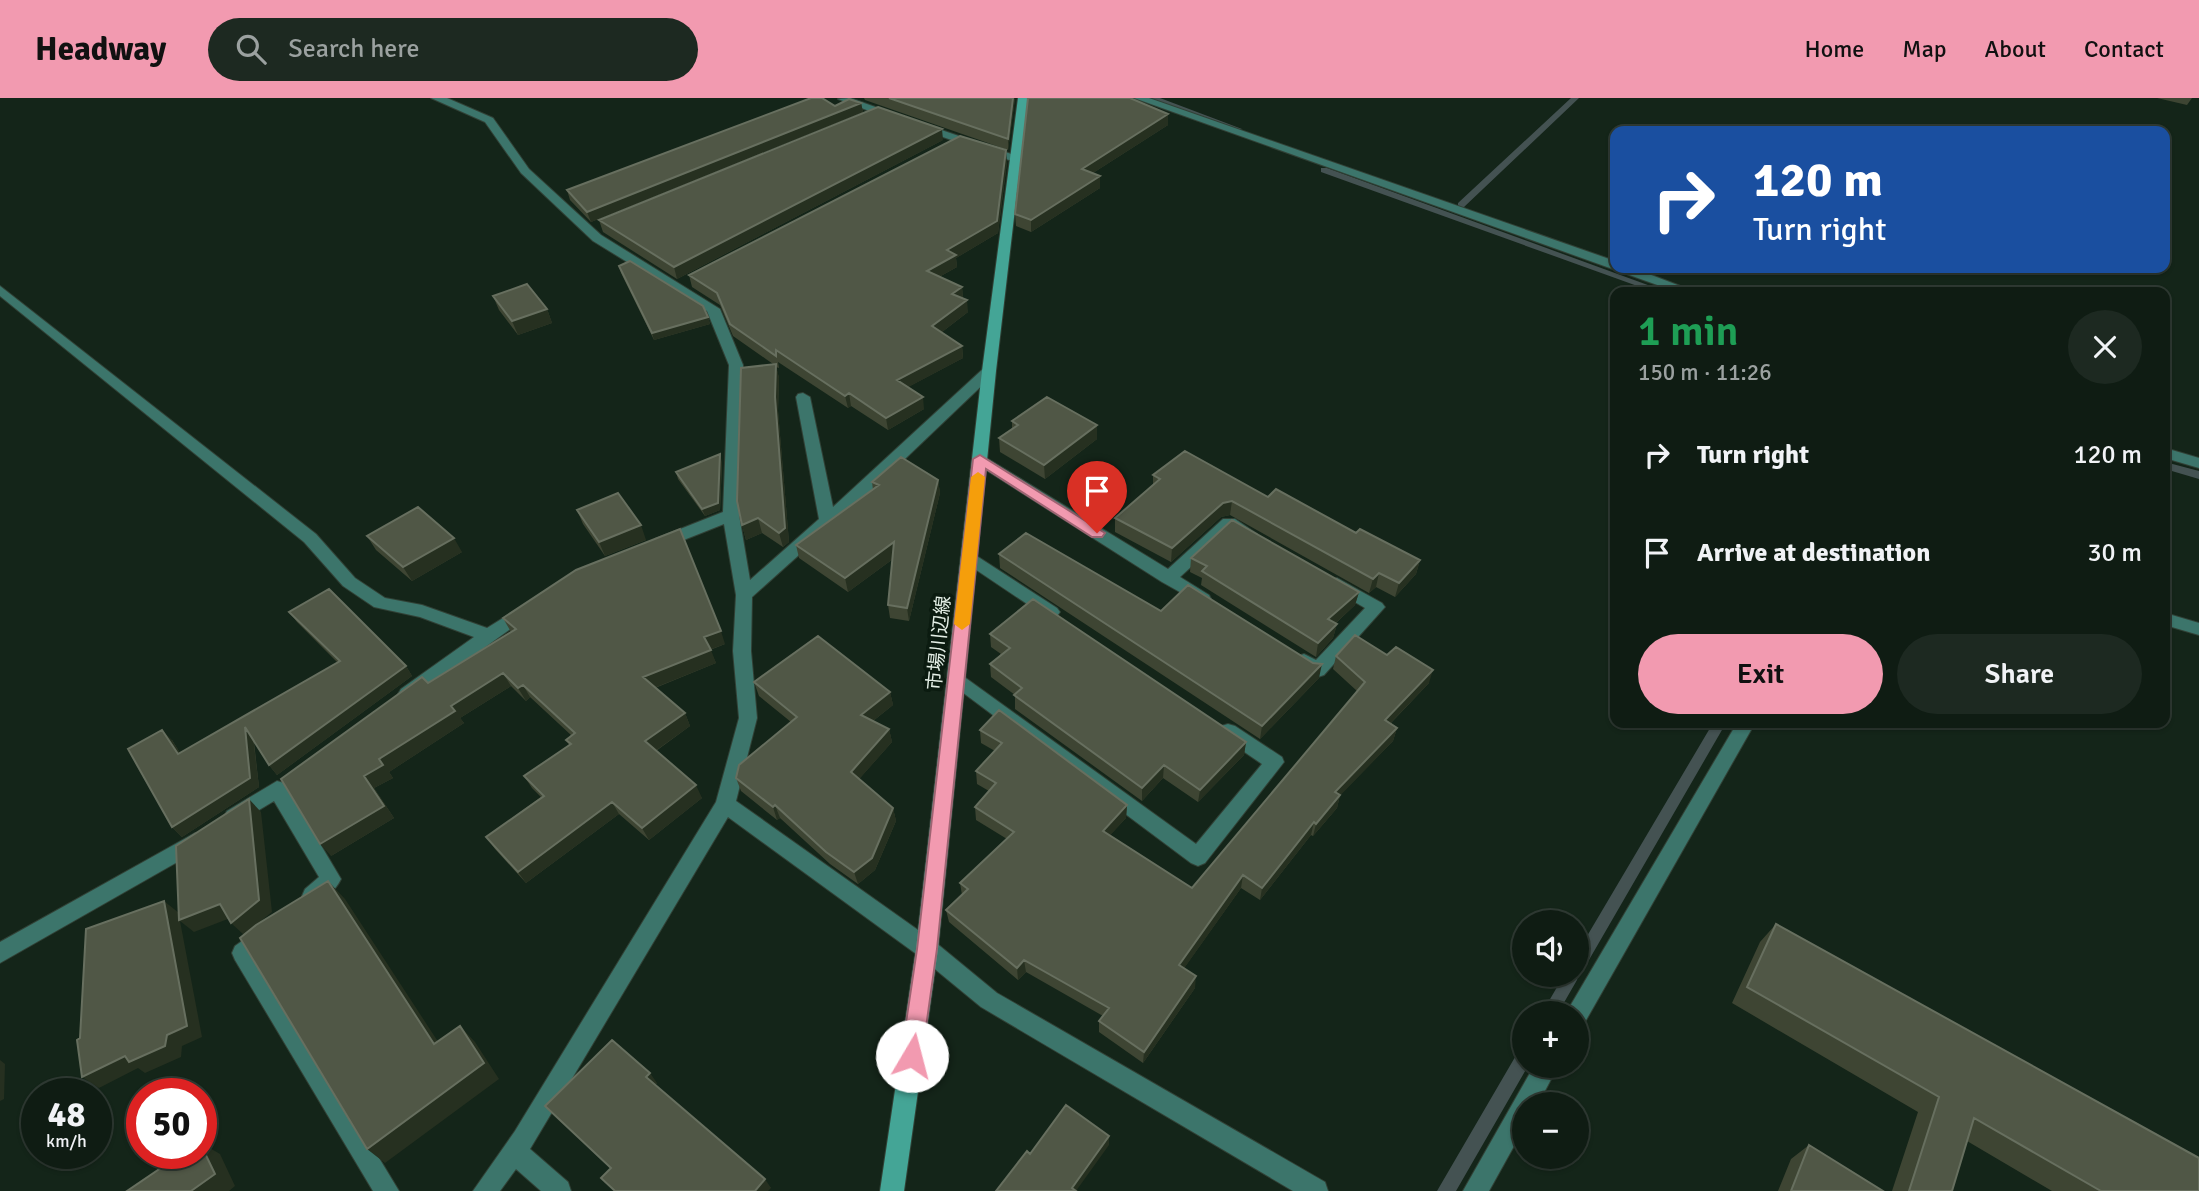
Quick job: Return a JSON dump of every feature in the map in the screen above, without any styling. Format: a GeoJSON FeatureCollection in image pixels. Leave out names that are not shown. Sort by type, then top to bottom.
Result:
{"type":"FeatureCollection","features":[{"type":"Feature","properties":{"kind":"main road","name":"市場川辺線"},"geometry":{"type":"LineString","coordinates":[[892,1191],[927,949],[1013,158],[1023,98]]}},
{"type":"Feature","properties":{"kind":"street"},"geometry":{"type":"LineString","coordinates":[[436,98],[464,107],[489,120],[526,171],[595,228],[683,284],[713,309],[736,365],[731,515],[744,595],[742,651],[748,718],[725,804],[514,1151],[485,1191]]}},
{"type":"Feature","properties":{"kind":"street"},"geometry":{"type":"LineString","coordinates":[[1139,98],[1610,263]]}},
{"type":"Feature","properties":{"kind":"street"},"geometry":{"type":"LineString","coordinates":[[843,99],[1013,158]]}},
{"type":"Feature","properties":{"kind":"street"},"geometry":{"type":"LineString","coordinates":[[866,117],[879,112]]}},
{"type":"Feature","properties":{"kind":"street"},"geometry":{"type":"LineString","coordinates":[[947,146],[959,140]]}},
{"type":"Feature","properties":{"kind":"street"},"geometry":{"type":"LineString","coordinates":[[1636,273],[1675,287]]}},
{"type":"Feature","properties":{"kind":"street"},"geometry":{"type":"LineString","coordinates":[[0,290],[310,538],[349,582],[380,603],[422,611],[487,635]]}},
{"type":"Feature","properties":{"kind":"street"},"geometry":{"type":"LineString","coordinates":[[744,595],[881,473],[989,371]]}},
{"type":"Feature","properties":{"kind":"street"},"geometry":{"type":"LineString","coordinates":[[803,397],[827,519]]}},
{"type":"Feature","properties":{"kind":"street"},"geometry":{"type":"LineString","coordinates":[[2170,454],[2199,463]]}},
{"type":"Feature","properties":{"kind":"street"},"geometry":{"type":"LineString","coordinates":[[980,459],[1214,606]]}},
{"type":"Feature","properties":{"kind":"street"},"geometry":{"type":"LineString","coordinates":[[647,549],[731,515]]}},
{"type":"Feature","properties":{"kind":"street"},"geometry":{"type":"LineString","coordinates":[[1168,578],[1229,523],[1263,542]]}},
{"type":"Feature","properties":{"kind":"street"},"geometry":{"type":"LineString","coordinates":[[969,557],[1071,625]]}},
{"type":"Feature","properties":{"kind":"street"},"geometry":{"type":"LineString","coordinates":[[1283,648],[1318,670],[1376,607],[1319,575]]}},
{"type":"Feature","properties":{"kind":"street"},"geometry":{"type":"LineString","coordinates":[[388,708],[487,635],[542,599]]}},
{"type":"Feature","properties":{"kind":"street"},"geometry":{"type":"LineString","coordinates":[[2170,620],[2199,629]]}},
{"type":"Feature","properties":{"kind":"street"},"geometry":{"type":"LineString","coordinates":[[956,678],[1198,857],[1275,762],[1207,717]]}},
{"type":"Feature","properties":{"kind":"street"},"geometry":{"type":"LineString","coordinates":[[1585,1001],[1743,728]]}},
{"type":"Feature","properties":{"kind":"street"},"geometry":{"type":"LineString","coordinates":[[0,953],[213,830],[282,785],[331,880],[243,953],[387,1191]]}},
{"type":"Feature","properties":{"kind":"street"},"geometry":{"type":"LineString","coordinates":[[725,804],[927,949],[989,1000],[1316,1191]]}},
{"type":"Feature","properties":{"kind":"street"},"geometry":{"type":"LineString","coordinates":[[1475,1191],[1512,1127]]}},
{"type":"Feature","properties":{"kind":"street"},"geometry":{"type":"LineString","coordinates":[[514,1151],[559,1191]]}},
{"type":"Feature","properties":{"kind":"building"},"geometry":{"type":"Polygon","coordinates":[[[811,98],[822,98],[835,106],[849,99],[861,103],[587,212],[567,190],[811,98]]]}},
{"type":"Feature","properties":{"kind":"building"},"geometry":{"type":"Polygon","coordinates":[[[889,98],[1013,98],[1008,139],[889,98]]]}},
{"type":"Feature","properties":{"kind":"building"},"geometry":{"type":"Polygon","coordinates":[[[1028,98],[1130,98],[1168,114],[1082,169],[1100,176],[1031,220],[1015,214],[1028,98]]]}},
{"type":"Feature","properties":{"kind":"building"},"geometry":{"type":"Polygon","coordinates":[[[878,107],[942,129],[674,267],[599,220],[878,107]]]}},
{"type":"Feature","properties":{"kind":"building"},"geometry":{"type":"Polygon","coordinates":[[[960,136],[1006,150],[997,221],[947,250],[956,255],[927,271],[962,287],[952,294],[967,300],[932,326],[962,346],[897,380],[923,397],[886,418],[849,393],[845,396],[776,350],[776,356],[730,324],[717,293],[689,275],[960,136]]]}},
{"type":"Feature","properties":{"kind":"building"},"geometry":{"type":"Polygon","coordinates":[[[630,261],[703,306],[708,317],[652,333],[619,266],[630,261]]]}},
{"type":"Feature","properties":{"kind":"building"},"geometry":{"type":"Polygon","coordinates":[[[527,284],[547,309],[512,321],[493,296],[527,284]]]}},
{"type":"Feature","properties":{"kind":"building"},"geometry":{"type":"Polygon","coordinates":[[[776,364],[775,397],[785,528],[779,533],[758,518],[742,525],[737,501],[741,368],[776,364]]]}},
{"type":"Feature","properties":{"kind":"building"},"geometry":{"type":"Polygon","coordinates":[[[1047,397],[1097,425],[1044,465],[999,438],[1018,425],[1012,421],[1047,397]]]}},
{"type":"Feature","properties":{"kind":"building"},"geometry":{"type":"Polygon","coordinates":[[[1185,451],[1268,497],[1276,489],[1356,533],[1360,529],[1420,560],[1399,583],[1379,573],[1373,579],[1232,501],[1223,503],[1172,548],[1115,518],[1160,479],[1153,475],[1185,451]]]}},
{"type":"Feature","properties":{"kind":"building"},"geometry":{"type":"Polygon","coordinates":[[[720,454],[718,503],[702,509],[676,472],[720,454]]]}},
{"type":"Feature","properties":{"kind":"building"},"geometry":{"type":"Polygon","coordinates":[[[901,457],[938,480],[907,608],[888,605],[894,542],[845,578],[796,545],[879,485],[872,482],[901,457]]]}},
{"type":"Feature","properties":{"kind":"building"},"geometry":{"type":"Polygon","coordinates":[[[618,493],[641,525],[599,542],[577,510],[618,493]]]}},
{"type":"Feature","properties":{"kind":"building"},"geometry":{"type":"Polygon","coordinates":[[[418,507],[454,538],[403,567],[367,536],[418,507]]]}},
{"type":"Feature","properties":{"kind":"building"},"geometry":{"type":"Polygon","coordinates":[[[1232,520],[1359,592],[1328,619],[1337,624],[1318,643],[1202,571],[1207,566],[1191,558],[1232,520]]]}},
{"type":"Feature","properties":{"kind":"building"},"geometry":{"type":"Polygon","coordinates":[[[680,529],[721,631],[704,637],[711,650],[643,677],[685,713],[645,741],[696,785],[642,828],[612,802],[518,872],[486,837],[544,796],[524,776],[571,744],[566,740],[575,733],[523,685],[518,688],[503,673],[451,706],[455,711],[379,759],[383,765],[364,776],[384,806],[320,844],[281,779],[422,677],[428,683],[516,629],[503,618],[576,570],[680,529]]]}},
{"type":"Feature","properties":{"kind":"building"},"geometry":{"type":"Polygon","coordinates":[[[1026,533],[1161,611],[1188,585],[1313,663],[1322,664],[1262,726],[999,554],[1026,533]]]}},
{"type":"Feature","properties":{"kind":"building"},"geometry":{"type":"Polygon","coordinates":[[[329,589],[406,666],[269,765],[245,727],[250,778],[172,827],[128,749],[162,730],[178,754],[340,661],[289,612],[329,589]]]}},
{"type":"Feature","properties":{"kind":"building"},"geometry":{"type":"Polygon","coordinates":[[[1033,599],[1246,742],[1200,790],[1164,765],[1142,788],[1014,695],[1022,688],[990,664],[1010,648],[990,634],[1033,599]]]}},
{"type":"Feature","properties":{"kind":"building"},"geometry":{"type":"Polygon","coordinates":[[[1355,635],[1387,655],[1396,647],[1433,670],[1385,720],[1397,728],[1335,792],[1340,795],[1316,824],[1314,822],[1262,888],[1243,875],[1179,965],[1196,976],[1144,1052],[1099,1021],[1109,1008],[1024,960],[1017,968],[946,910],[968,889],[960,883],[1014,832],[975,807],[996,783],[976,771],[1002,743],[980,730],[999,710],[1127,805],[1103,831],[1192,888],[1365,682],[1336,656],[1355,635]]]}},
{"type":"Feature","properties":{"kind":"building"},"geometry":{"type":"Polygon","coordinates":[[[818,636],[890,692],[861,715],[889,729],[851,772],[893,808],[872,858],[854,872],[826,852],[775,805],[773,807],[736,778],[739,765],[797,717],[754,682],[818,636]]]}},
{"type":"Feature","properties":{"kind":"building"},"geometry":{"type":"Polygon","coordinates":[[[249,799],[259,900],[231,923],[220,904],[179,920],[176,846],[249,799]]]}},
{"type":"Feature","properties":{"kind":"building"},"geometry":{"type":"Polygon","coordinates":[[[328,881],[434,1044],[460,1026],[484,1063],[367,1149],[240,938],[256,925],[328,881]]]}},
{"type":"Feature","properties":{"kind":"building"},"geometry":{"type":"Polygon","coordinates":[[[164,901],[187,1026],[167,1035],[165,1046],[129,1062],[125,1056],[82,1077],[77,1040],[80,1038],[86,929],[164,901]]]}},
{"type":"Feature","properties":{"kind":"building"},"geometry":{"type":"Polygon","coordinates":[[[1776,924],[2199,1158],[2199,1191],[2101,1191],[1974,1118],[1952,1191],[1909,1191],[1939,1097],[1747,987],[1776,924]]]}},
{"type":"Feature","properties":{"kind":"building"},"geometry":{"type":"Polygon","coordinates":[[[612,1040],[650,1073],[646,1077],[765,1179],[755,1191],[615,1191],[601,1178],[611,1168],[545,1106],[612,1040]]]}},
{"type":"Feature","properties":{"kind":"building"},"geometry":{"type":"Polygon","coordinates":[[[1066,1105],[1109,1136],[1072,1188],[1076,1191],[996,1191],[1027,1151],[1030,1154],[1066,1105]]]}},
{"type":"Feature","properties":{"kind":"building"},"geometry":{"type":"Polygon","coordinates":[[[1809,1145],[1883,1191],[1791,1191],[1809,1145]]]}},
{"type":"Feature","properties":{"kind":"building"},"geometry":{"type":"Polygon","coordinates":[[[159,1169],[213,1169],[215,1174],[191,1191],[127,1191],[159,1169]]]}},
{"type":"Feature","properties":{"kind":"waterway"},"geometry":{"type":"LineString","coordinates":[[1153,98],[1238,129]]}},
{"type":"Feature","properties":{"kind":"waterway"},"geometry":{"type":"LineString","coordinates":[[1461,205],[1575,98]]}},
{"type":"Feature","properties":{"kind":"waterway"},"geometry":{"type":"LineString","coordinates":[[1324,170],[1648,287]]}},
{"type":"Feature","properties":{"kind":"waterway"},"geometry":{"type":"LineString","coordinates":[[2170,466],[2199,475]]}},
{"type":"Feature","properties":{"kind":"waterway"},"geometry":{"type":"LineString","coordinates":[[1589,947],[1717,728]]}},
{"type":"Feature","properties":{"kind":"waterway"},"geometry":{"type":"LineString","coordinates":[[1557,1001],[1565,987]]}},
{"type":"Feature","properties":{"kind":"waterway"},"geometry":{"type":"LineString","coordinates":[[1446,1191],[1512,1078]]}},
{"type":"Feature","properties":{"kind":"slow traffic"},"geometry":{"type":"LineString","coordinates":[[962,624],[978,477]]}},
{"type":"Feature","properties":{"kind":"route"},"geometry":{"type":"LineString","coordinates":[[912,1056],[927,949],[980,459],[1097,533]]}}]}
